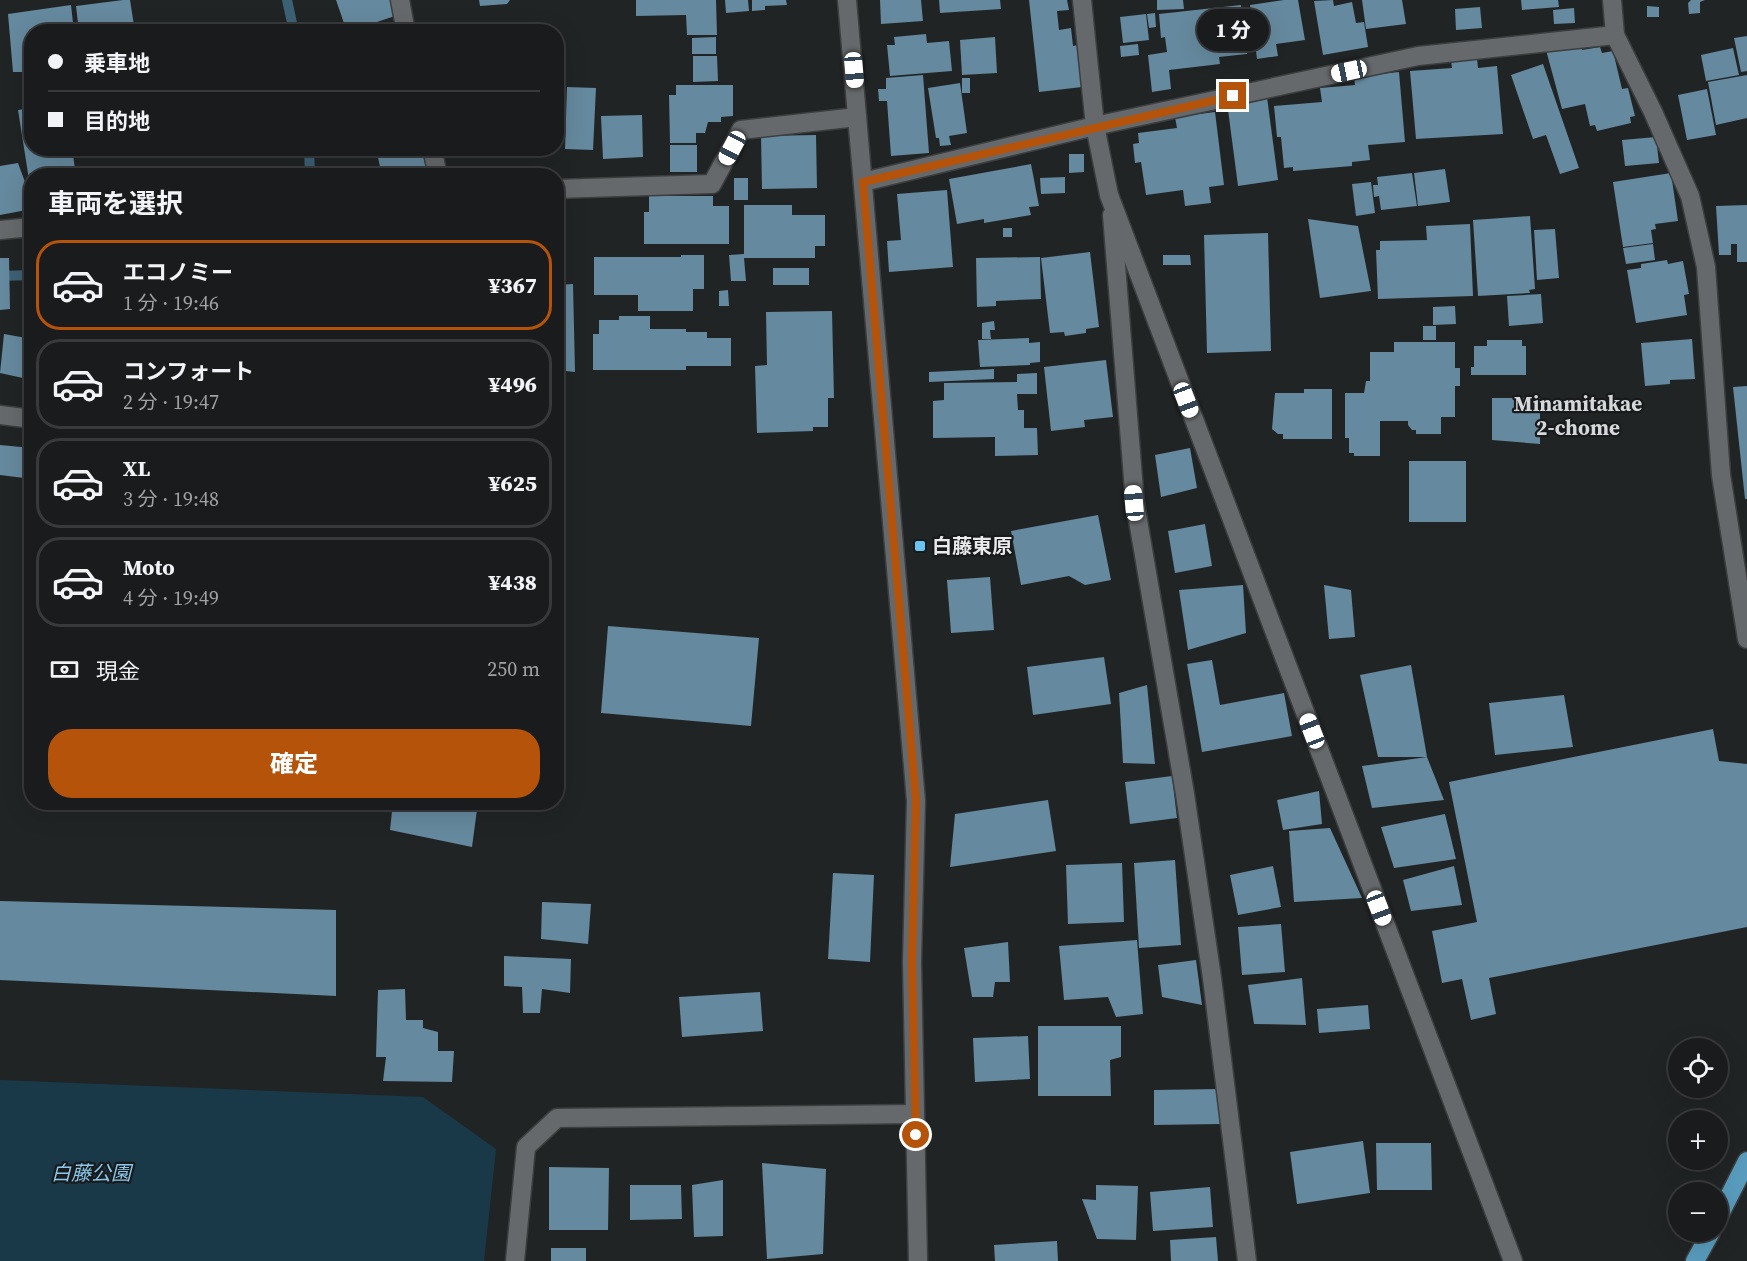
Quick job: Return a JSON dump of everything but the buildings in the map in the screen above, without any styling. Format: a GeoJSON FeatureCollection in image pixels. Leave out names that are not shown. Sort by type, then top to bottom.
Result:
{"type":"FeatureCollection","features":[{"type":"Feature","properties":{"kind":"main road"},"geometry":{"type":"LineString","coordinates":[[1728,1198],[1747,1161]]}},
{"type":"Feature","properties":{"kind":"main road"},"geometry":{"type":"LineString","coordinates":[[1695,1261],[1705,1242]]}},
{"type":"Feature","properties":{"kind":"street"},"geometry":{"type":"LineString","coordinates":[[399,0],[404,24]]}},
{"type":"Feature","properties":{"kind":"street"},"geometry":{"type":"LineString","coordinates":[[847,0],[916,801],[912,962],[918,1261]]}},
{"type":"Feature","properties":{"kind":"street"},"geometry":{"type":"LineString","coordinates":[[1082,0],[1095,126],[1111,201],[1134,503],[1187,806],[1212,978],[1247,1261]]}},
{"type":"Feature","properties":{"kind":"street"},"geometry":{"type":"LineString","coordinates":[[1612,0],[1615,35],[1653,112],[1690,196],[1706,267],[1721,475],[1747,639]]}},
{"type":"Feature","properties":{"kind":"street"},"geometry":{"type":"LineString","coordinates":[[863,182],[1095,126],[1418,56],[1615,35]]}},
{"type":"Feature","properties":{"kind":"street"},"geometry":{"type":"LineString","coordinates":[[564,189],[712,184],[741,130],[857,117]]}},
{"type":"Feature","properties":{"kind":"street"},"geometry":{"type":"LineString","coordinates":[[1111,201],[1513,1261]]}},
{"type":"Feature","properties":{"kind":"street"},"geometry":{"type":"LineString","coordinates":[[0,230],[24,228]]}},
{"type":"Feature","properties":{"kind":"street"},"geometry":{"type":"LineString","coordinates":[[0,415],[24,418]]}},
{"type":"Feature","properties":{"kind":"street"},"geometry":{"type":"LineString","coordinates":[[515,1261],[526,1147],[557,1118],[915,1114]]}},
{"type":"Feature","properties":{"kind":"green space","name":"白藤公園"},"geometry":{"type":"Polygon","coordinates":[[[0,1080],[423,1097],[496,1149],[484,1261],[0,1261],[0,1080]]]}},
{"type":"Feature","properties":{"kind":"waterway"},"geometry":{"type":"LineString","coordinates":[[287,0],[292,24]]}},
{"type":"Feature","properties":{"kind":"waterway"},"geometry":{"type":"LineString","coordinates":[[309,156],[310,168]]}},
{"type":"Feature","properties":{"kind":"waterway"},"geometry":{"type":"LineString","coordinates":[[0,276],[24,275]]}},
{"type":"Feature","properties":{"kind":"place","name":"白藤東原"},"geometry":{"type":"Point","coordinates":[920,546]}},
{"type":"Feature","properties":{"kind":"district","name":"Minamitakae 2-chome"},"geometry":{"type":"Point","coordinates":[1578,416]}},
{"type":"Feature","properties":{"kind":"route"},"geometry":{"type":"LineString","coordinates":[[916,1135],[912,962],[916,801],[863,182],[1095,126],[1233,96]]}}]}
